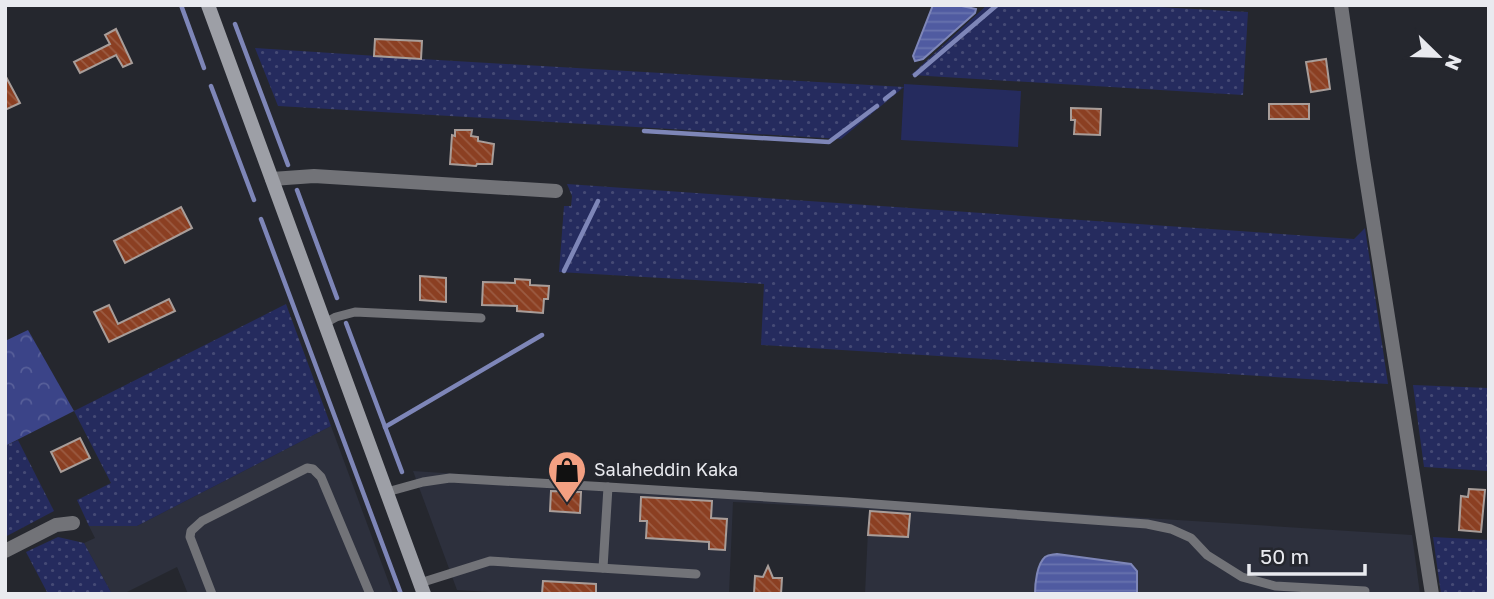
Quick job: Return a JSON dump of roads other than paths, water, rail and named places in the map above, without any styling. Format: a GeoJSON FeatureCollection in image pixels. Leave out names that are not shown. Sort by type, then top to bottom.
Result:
{"type":"FeatureCollection","features":[{"type":"Feature","properties":{"kind":"street"},"geometry":{"type":"LineString","coordinates":[[208,5],[422,588]]}},
{"type":"Feature","properties":{"kind":"street"},"geometry":{"type":"LineString","coordinates":[[1341,5],[1432,594]]}},
{"type":"Feature","properties":{"kind":"street"},"geometry":{"type":"LineString","coordinates":[[272,179],[314,176],[556,191]]}},
{"type":"Feature","properties":{"kind":"street"},"geometry":{"type":"LineString","coordinates":[[5,551],[56,525],[73,523]]}},
{"type":"Feature","properties":{"kind":"lane"},"geometry":{"type":"LineString","coordinates":[[325,323],[355,312],[481,318]]}},
{"type":"Feature","properties":{"kind":"lane"},"geometry":{"type":"LineString","coordinates":[[212,594],[190,537],[191,531],[202,521],[307,468],[313,469],[321,477],[370,594]]}},
{"type":"Feature","properties":{"kind":"lane"},"geometry":{"type":"LineString","coordinates":[[387,492],[422,482],[450,478],[1147,524],[1171,529],[1191,538],[1207,555],[1242,577],[1275,586],[1365,591]]}},
{"type":"Feature","properties":{"kind":"lane"},"geometry":{"type":"LineString","coordinates":[[603,568],[608,487]]}},
{"type":"Feature","properties":{"kind":"lane"},"geometry":{"type":"LineString","coordinates":[[422,588],[490,561],[696,574]]}},
{"type":"Feature","properties":{"kind":"waterway"},"geometry":{"type":"LineString","coordinates":[[181,5],[204,68]]}},
{"type":"Feature","properties":{"kind":"waterway"},"geometry":{"type":"LineString","coordinates":[[915,75],[997,5]]}},
{"type":"Feature","properties":{"kind":"waterway"},"geometry":{"type":"LineString","coordinates":[[235,24],[288,165]]}},
{"type":"Feature","properties":{"kind":"waterway"},"geometry":{"type":"LineString","coordinates":[[211,86],[254,200]]}},
{"type":"Feature","properties":{"kind":"waterway"},"geometry":{"type":"LineString","coordinates":[[885,99],[894,92]]}},
{"type":"Feature","properties":{"kind":"waterway"},"geometry":{"type":"LineString","coordinates":[[644,131],[829,142],[877,106]]}},
{"type":"Feature","properties":{"kind":"waterway"},"geometry":{"type":"LineString","coordinates":[[297,190],[337,298]]}},
{"type":"Feature","properties":{"kind":"waterway"},"geometry":{"type":"LineString","coordinates":[[564,271],[598,201]]}},
{"type":"Feature","properties":{"kind":"waterway"},"geometry":{"type":"LineString","coordinates":[[261,219],[401,594]]}},
{"type":"Feature","properties":{"kind":"waterway"},"geometry":{"type":"LineString","coordinates":[[346,323],[402,472]]}},
{"type":"Feature","properties":{"kind":"waterway"},"geometry":{"type":"LineString","coordinates":[[385,427],[542,335]]}},
{"type":"Feature","properties":{"kind":"place","name":"Salaheddin Kaka"},"geometry":{"type":"Point","coordinates":[567,504]}}]}
